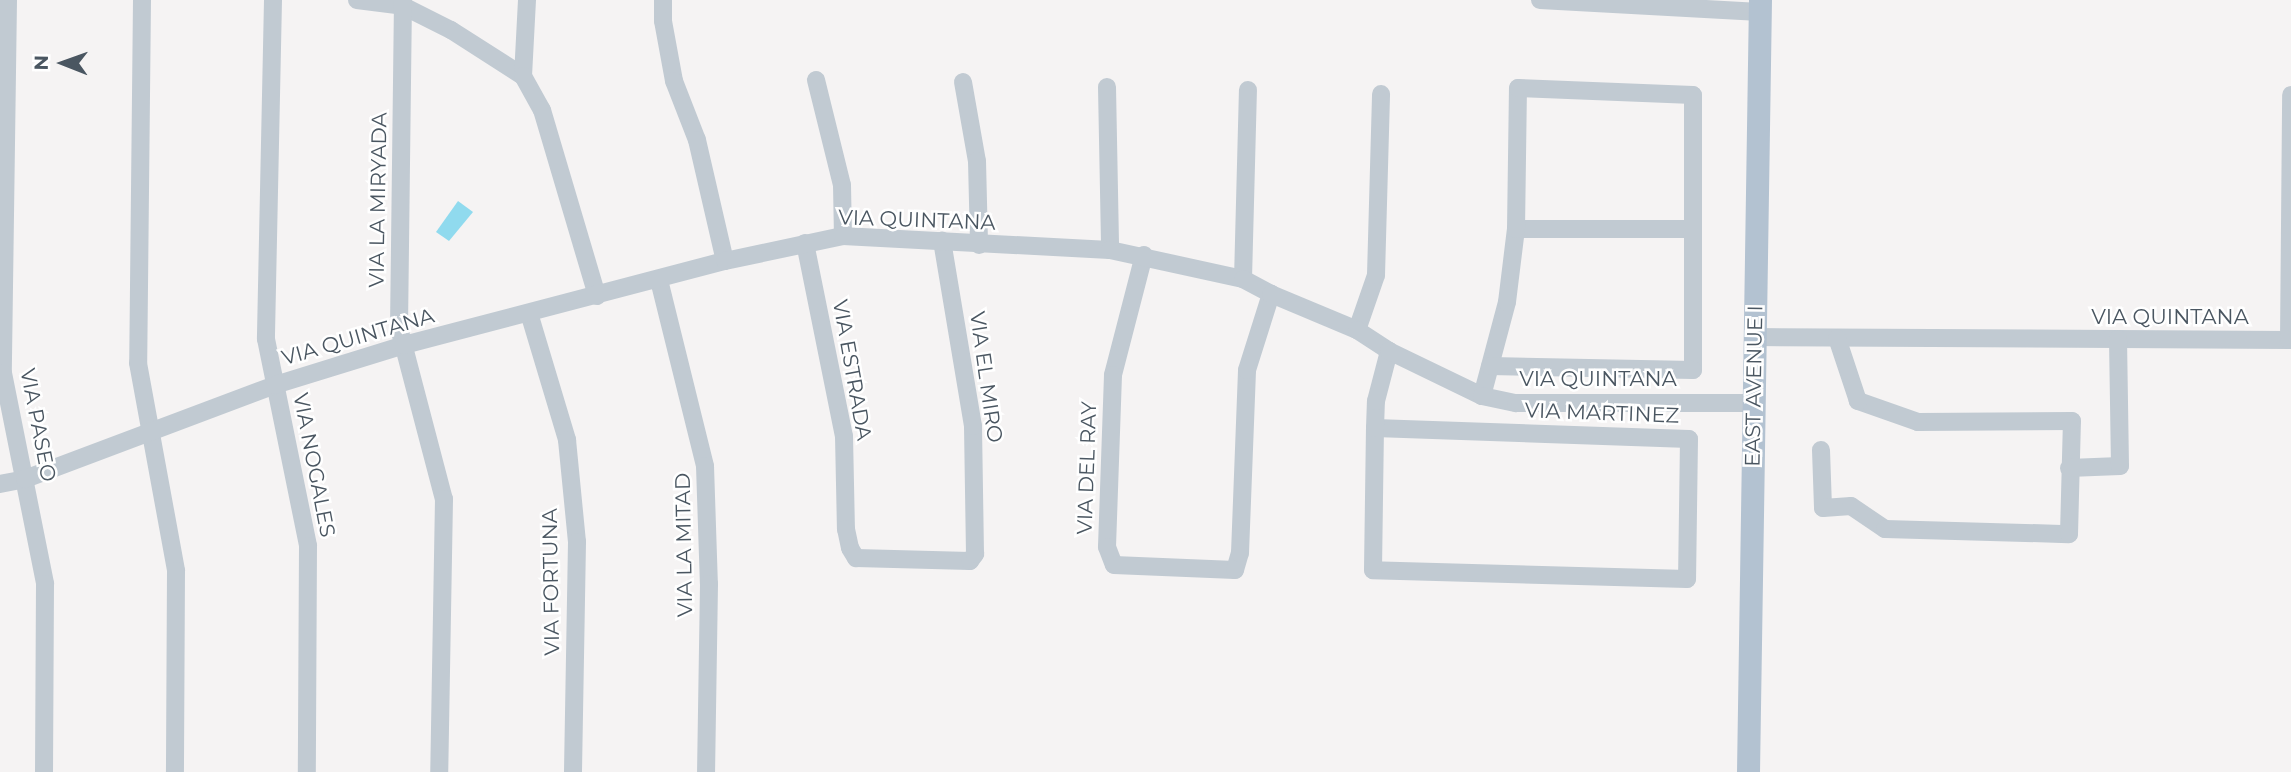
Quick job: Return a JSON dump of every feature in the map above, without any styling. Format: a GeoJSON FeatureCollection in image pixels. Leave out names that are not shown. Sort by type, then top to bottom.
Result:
{"type":"FeatureCollection","features":[{"type":"Feature","properties":{"kind":"main road","name":"EAST AVENUE I"},"geometry":{"type":"LineString","coordinates":[[1748,772],[1760,6]]}},
{"type":"Feature","properties":{"kind":"street","name":"VIA PASEO"},"geometry":{"type":"LineString","coordinates":[[8,0],[4,109],[2,373],[45,584],[44,772]]}},
{"type":"Feature","properties":{"kind":"street"},"geometry":{"type":"LineString","coordinates":[[142,0],[138,363],[176,571],[175,772]]}},
{"type":"Feature","properties":{"kind":"street","name":"VIA NOGALES"},"geometry":{"type":"LineString","coordinates":[[273,0],[266,339],[308,546],[307,772]]}},
{"type":"Feature","properties":{"kind":"street"},"geometry":{"type":"LineString","coordinates":[[357,0],[403,3],[523,76],[542,110],[597,296]]}},
{"type":"Feature","properties":{"kind":"street"},"geometry":{"type":"LineString","coordinates":[[523,76],[527,0]]}},
{"type":"Feature","properties":{"kind":"street"},"geometry":{"type":"LineString","coordinates":[[663,0],[663,21],[674,81],[697,140],[724,261]]}},
{"type":"Feature","properties":{"kind":"street"},"geometry":{"type":"LineString","coordinates":[[1540,0],[1760,6]]}},
{"type":"Feature","properties":{"kind":"street","name":"VIA LA MIRYADA"},"geometry":{"type":"LineString","coordinates":[[403,3],[400,328],[444,499],[439,772]]}},
{"type":"Feature","properties":{"kind":"street"},"geometry":{"type":"LineString","coordinates":[[816,80],[842,185],[843,236]]}},
{"type":"Feature","properties":{"kind":"street"},"geometry":{"type":"LineString","coordinates":[[963,82],[977,161],[979,245]]}},
{"type":"Feature","properties":{"kind":"street"},"geometry":{"type":"LineString","coordinates":[[1107,87],[1110,250]]}},
{"type":"Feature","properties":{"kind":"street"},"geometry":{"type":"LineString","coordinates":[[1482,396],[1507,302],[1516,229],[1518,88],[1693,94],[1693,229],[1516,229]]}},
{"type":"Feature","properties":{"kind":"street"},"geometry":{"type":"LineString","coordinates":[[1243,279],[1248,90]]}},
{"type":"Feature","properties":{"kind":"street"},"geometry":{"type":"LineString","coordinates":[[1357,330],[1376,275],[1381,94]]}},
{"type":"Feature","properties":{"kind":"street"},"geometry":{"type":"LineString","coordinates":[[2290,340],[2291,95]]}},
{"type":"Feature","properties":{"kind":"street","name":"VIA QUINTANA"},"geometry":{"type":"LineString","coordinates":[[1490,366],[1693,370],[1693,229]]}},
{"type":"Feature","properties":{"kind":"street","name":"VIA QUINTANA"},"geometry":{"type":"LineString","coordinates":[[0,484],[25,479],[275,385],[404,345],[724,261],[843,236],[1110,250],[1144,255],[1243,279],[1271,294],[1357,330],[1389,351],[1482,396],[1516,403],[1754,403]]}},
{"type":"Feature","properties":{"kind":"street","name":"VIA EL MIRO"},"geometry":{"type":"LineString","coordinates":[[942,242],[973,426],[975,554],[970,561]]}},
{"type":"Feature","properties":{"kind":"street","name":"VIA ESTRADA"},"geometry":{"type":"LineString","coordinates":[[805,243],[844,436],[846,529],[850,548],[856,558],[970,561]]}},
{"type":"Feature","properties":{"kind":"street","name":"VIA DEL RAY"},"geometry":{"type":"LineString","coordinates":[[1144,255],[1113,375],[1107,547],[1114,565],[1235,570],[1241,552],[1247,370],[1271,294]]}},
{"type":"Feature","properties":{"kind":"street","name":"VIA LA MITAD"},"geometry":{"type":"LineString","coordinates":[[659,280],[705,466],[709,584],[706,772]]}},
{"type":"Feature","properties":{"kind":"street","name":"VIA FORTUNA"},"geometry":{"type":"LineString","coordinates":[[529,313],[567,440],[577,542],[573,772]]}},
{"type":"Feature","properties":{"kind":"street","name":"VIA QUINTANA"},"geometry":{"type":"LineString","coordinates":[[1755,337],[2290,340]]}},
{"type":"Feature","properties":{"kind":"street"},"geometry":{"type":"LineString","coordinates":[[1821,450],[1824,508],[1851,506],[1885,529],[2068,534],[2072,421],[1918,422],[1858,401],[1838,338]]}},
{"type":"Feature","properties":{"kind":"street"},"geometry":{"type":"LineString","coordinates":[[2069,468],[2120,466],[2118,339]]}},
{"type":"Feature","properties":{"kind":"street"},"geometry":{"type":"LineString","coordinates":[[1375,428],[1376,401],[1389,351]]}},
{"type":"Feature","properties":{"kind":"street","name":"VIA MARTINEZ"},"geometry":{"type":"LineString","coordinates":[[1375,428],[1689,439],[1687,579],[1373,570],[1375,428]]}},
{"type":"Feature","properties":{"kind":"water"},"geometry":{"type":"Polygon","coordinates":[[[458,201],[473,212],[449,241],[436,232],[458,201]]]}}]}
